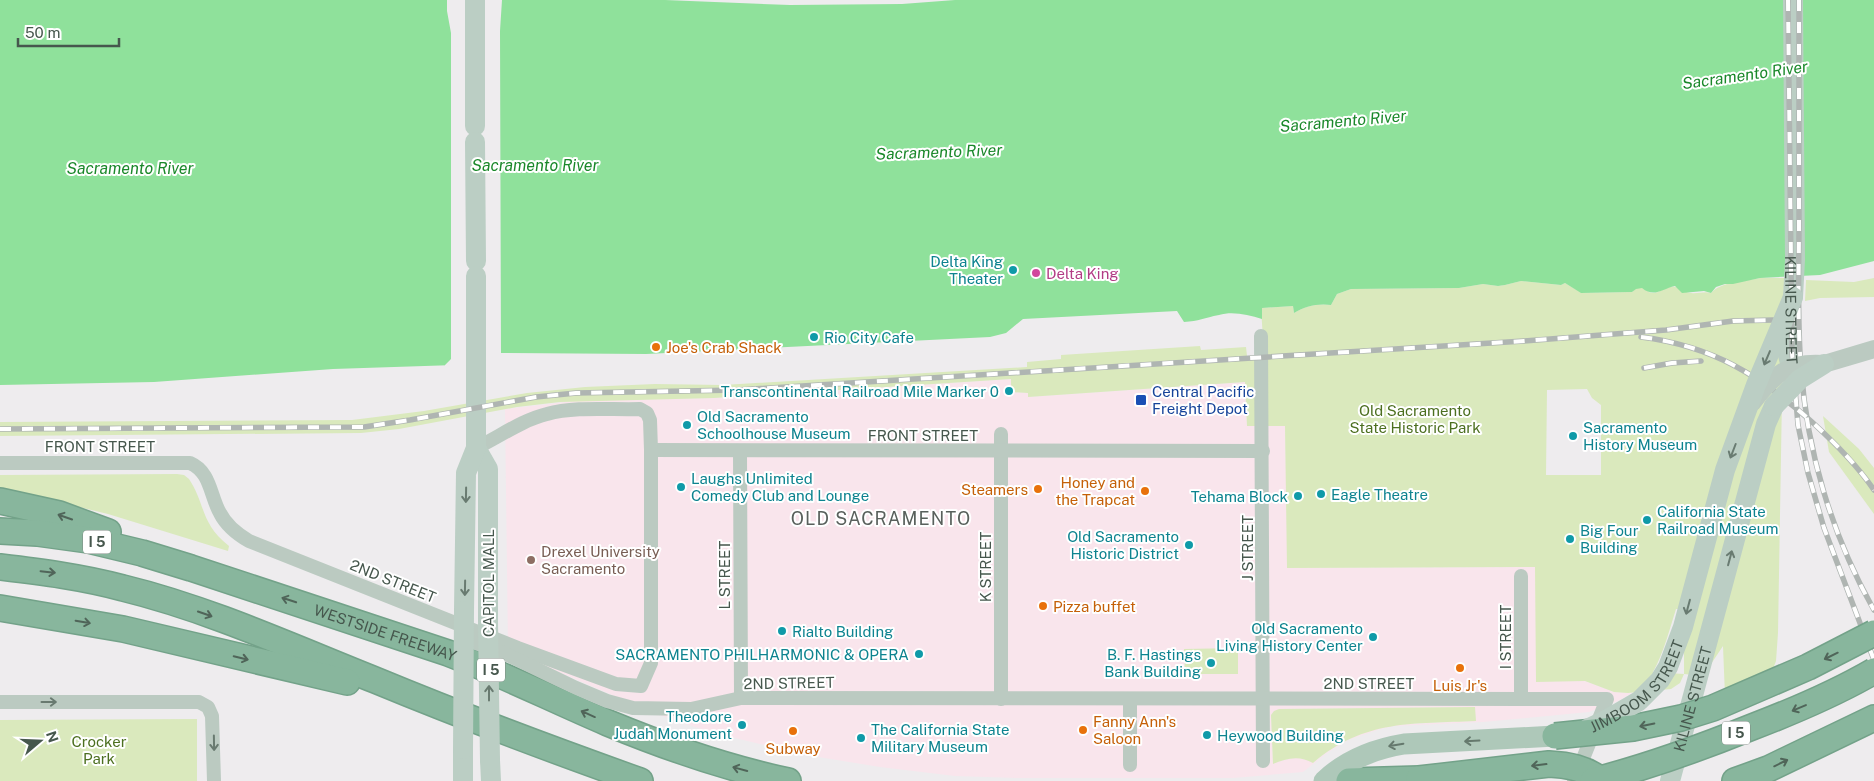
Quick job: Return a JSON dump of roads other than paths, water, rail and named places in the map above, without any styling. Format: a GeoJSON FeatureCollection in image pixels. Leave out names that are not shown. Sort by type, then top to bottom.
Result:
{"type":"FeatureCollection","features":[{"type":"Feature","properties":{"kind":"highway"},"geometry":{"type":"LineString","coordinates":[[0,501],[59,514],[129,539],[191,568]]}},
{"type":"Feature","properties":{"kind":"highway","name":"WESTSIDE FREEWAY"},"geometry":{"type":"LineString","coordinates":[[0,531],[37,533],[88,540],[142,553],[191,568],[456,656],[608,723],[666,746],[720,764],[788,781]]}},
{"type":"Feature","properties":{"kind":"highway"},"geometry":{"type":"LineString","coordinates":[[0,567],[58,574],[124,588],[166,601],[234,624],[523,739],[640,781]]}},
{"type":"Feature","properties":{"kind":"highway"},"geometry":{"type":"LineString","coordinates":[[0,608],[123,629],[424,700]]}},
{"type":"Feature","properties":{"kind":"highway"},"geometry":{"type":"LineString","coordinates":[[1555,736],[1633,728],[1681,718],[1713,708],[1808,667],[1874,633]]}},
{"type":"Feature","properties":{"kind":"highway","name":"I 5"},"geometry":{"type":"LineString","coordinates":[[1593,781],[1656,763],[1725,738],[1816,700],[1874,670]]}},
{"type":"Feature","properties":{"kind":"highway"},"geometry":{"type":"LineString","coordinates":[[1735,781],[1768,770],[1874,718]]}},
{"type":"Feature","properties":{"kind":"highway"},"geometry":{"type":"LineString","coordinates":[[523,739],[590,781]]}},
{"type":"Feature","properties":{"kind":"highway"},"geometry":{"type":"LineString","coordinates":[[1349,781],[1419,780],[1561,764],[1584,770],[1602,781]]}},
{"type":"Feature","properties":{"kind":"main road","name":"CAPITOL MALL"},"geometry":{"type":"LineString","coordinates":[[463,781],[466,474],[476,448],[475,0]]}},
{"type":"Feature","properties":{"kind":"main road","name":"KILINE STREET"},"geometry":{"type":"LineString","coordinates":[[1670,781],[1766,424],[1791,367],[1787,351],[1787,339],[1793,297],[1795,260],[1793,0]]}},
{"type":"Feature","properties":{"kind":"main road","name":"JIMBOOM STREET"},"geometry":{"type":"LineString","coordinates":[[1324,781],[1350,762],[1374,751],[1404,744],[1555,736],[1582,730],[1608,720],[1627,709],[1652,690],[1664,673],[1675,650],[1683,627],[1725,470],[1750,406],[1756,385],[1793,297]]}},
{"type":"Feature","properties":{"kind":"main road"},"geometry":{"type":"LineString","coordinates":[[1774,406],[1800,379],[1824,364]]}},
{"type":"Feature","properties":{"kind":"main road","name":"CAPITOL MALL"},"geometry":{"type":"LineString","coordinates":[[476,448],[488,469],[491,781]]}},
{"type":"Feature","properties":{"kind":"street","name":"J STREET"},"geometry":{"type":"LineString","coordinates":[[1261,336],[1263,761]]}},
{"type":"Feature","properties":{"kind":"street"},"geometry":{"type":"LineString","coordinates":[[1750,406],[1767,384],[1791,367],[1806,363],[1824,364],[1874,349]]}},
{"type":"Feature","properties":{"kind":"street"},"geometry":{"type":"LineString","coordinates":[[476,448],[545,414],[568,411],[640,409],[647,413],[650,418],[651,450]]}},
{"type":"Feature","properties":{"kind":"street","name":"K STREET"},"geometry":{"type":"LineString","coordinates":[[1001,434],[1001,699]]}},
{"type":"Feature","properties":{"kind":"street","name":"FRONT STREET"},"geometry":{"type":"LineString","coordinates":[[651,450],[1263,451]]}},
{"type":"Feature","properties":{"kind":"street","name":"2ND STREET"},"geometry":{"type":"LineString","coordinates":[[199,468],[206,478],[220,514],[230,527],[248,540],[518,648],[616,684],[641,686],[651,664],[651,450]]}},
{"type":"Feature","properties":{"kind":"street","name":"L STREET"},"geometry":{"type":"LineString","coordinates":[[740,451],[741,698]]}},
{"type":"Feature","properties":{"kind":"street","name":"FRONT STREET"},"geometry":{"type":"LineString","coordinates":[[0,463],[186,462],[199,468]]}},
{"type":"Feature","properties":{"kind":"street","name":"I STREET"},"geometry":{"type":"LineString","coordinates":[[1521,576],[1521,699]]}},
{"type":"Feature","properties":{"kind":"street","name":"2ND STREET"},"geometry":{"type":"LineString","coordinates":[[464,639],[489,648],[607,701],[634,708],[660,710],[691,709],[741,698],[1607,699],[1574,781]]}},
{"type":"Feature","properties":{"kind":"street"},"geometry":{"type":"LineString","coordinates":[[1130,699],[1130,765]]}},
{"type":"Feature","properties":{"kind":"street"},"geometry":{"type":"LineString","coordinates":[[0,702],[194,701],[208,707],[212,716],[214,781]]}},
{"type":"Feature","properties":{"kind":"water","name":"Sacramento River"},"geometry":{"type":"Polygon","coordinates":[[[0,0],[665,0],[790,5],[902,4],[955,0],[1874,0],[1874,261],[1820,275],[1760,278],[1725,284],[1716,287],[1711,293],[1704,291],[1682,293],[1675,286],[1654,293],[1642,288],[1632,292],[1581,293],[1565,283],[1561,285],[1521,281],[1498,286],[1483,284],[1459,288],[1351,289],[1337,294],[1331,305],[1312,306],[1294,313],[1293,306],[1262,308],[1262,319],[1230,313],[1184,322],[1177,311],[1023,319],[1006,333],[990,337],[646,354],[500,353],[455,365],[333,369],[154,382],[0,385],[0,0]]]}},
{"type":"Feature","properties":{"kind":"railway"},"geometry":{"type":"LineString","coordinates":[[1788,0],[1792,353],[1798,425],[1808,473],[1824,528],[1874,660]]}},
{"type":"Feature","properties":{"kind":"railway"},"geometry":{"type":"LineString","coordinates":[[1799,0],[1799,313],[1804,399],[1809,431],[1824,493],[1846,553],[1874,610]]}},
{"type":"Feature","properties":{"kind":"railway"},"geometry":{"type":"LineString","coordinates":[[0,429],[364,427],[536,397],[576,393],[738,390],[1524,341],[1666,330],[1733,321],[1773,320]]}},
{"type":"Feature","properties":{"kind":"railway"},"geometry":{"type":"LineString","coordinates":[[1641,337],[1691,347],[1713,355],[1754,377],[1792,405],[1821,430],[1853,463],[1874,490]]}},
{"type":"Feature","properties":{"kind":"railway"},"geometry":{"type":"LineString","coordinates":[[1644,368],[1672,363],[1701,361]]}},
{"type":"Feature","properties":{"kind":"place","name":"Delta King Theater"},"geometry":{"type":"Point","coordinates":[1013,270]}},
{"type":"Feature","properties":{"kind":"place","name":"Delta King"},"geometry":{"type":"Point","coordinates":[1036,273]}},
{"type":"Feature","properties":{"kind":"place","name":"Rio City Cafe"},"geometry":{"type":"Point","coordinates":[814,337]}},
{"type":"Feature","properties":{"kind":"place","name":"Joe's Crab Shack"},"geometry":{"type":"Point","coordinates":[656,347]}},
{"type":"Feature","properties":{"kind":"place","name":"Transcontinental Railroad Mile Marker 0"},"geometry":{"type":"Point","coordinates":[1009,391]}},
{"type":"Feature","properties":{"kind":"place","name":"Central Pacific Freight Depot"},"geometry":{"type":"Point","coordinates":[1141,400]}},
{"type":"Feature","properties":{"kind":"place","name":"Old Sacramento Schoolhouse Museum"},"geometry":{"type":"Point","coordinates":[687,425]}},
{"type":"Feature","properties":{"kind":"place","name":"Sacramento History Museum"},"geometry":{"type":"Point","coordinates":[1573,436]}},
{"type":"Feature","properties":{"kind":"place","name":"Laughs Unlimited Comedy Club and Lounge"},"geometry":{"type":"Point","coordinates":[681,487]}},
{"type":"Feature","properties":{"kind":"place","name":"Steamers"},"geometry":{"type":"Point","coordinates":[1038,489]}},
{"type":"Feature","properties":{"kind":"place","name":"Honey and the Trapcat"},"geometry":{"type":"Point","coordinates":[1145,491]}},
{"type":"Feature","properties":{"kind":"place","name":"Eagle Theatre"},"geometry":{"type":"Point","coordinates":[1321,494]}},
{"type":"Feature","properties":{"kind":"place","name":"Tehama Block"},"geometry":{"type":"Point","coordinates":[1298,496]}},
{"type":"Feature","properties":{"kind":"place","name":"California State Railroad Museum"},"geometry":{"type":"Point","coordinates":[1647,520]}},
{"type":"Feature","properties":{"kind":"place","name":"Big Four Building"},"geometry":{"type":"Point","coordinates":[1570,539]}},
{"type":"Feature","properties":{"kind":"place","name":"Old Sacramento Historic District"},"geometry":{"type":"Point","coordinates":[1189,545]}},
{"type":"Feature","properties":{"kind":"place","name":"Drexel University Sacramento"},"geometry":{"type":"Point","coordinates":[531,560]}},
{"type":"Feature","properties":{"kind":"place","name":"Pizza buffet"},"geometry":{"type":"Point","coordinates":[1043,606]}},
{"type":"Feature","properties":{"kind":"place","name":"Rialto Building"},"geometry":{"type":"Point","coordinates":[782,631]}},
{"type":"Feature","properties":{"kind":"place","name":"Old Sacramento Living History Center"},"geometry":{"type":"Point","coordinates":[1373,637]}},
{"type":"Feature","properties":{"kind":"place","name":"SACRAMENTO PHILHARMONIC & OPERA"},"geometry":{"type":"Point","coordinates":[919,654]}},
{"type":"Feature","properties":{"kind":"place","name":"B. F. Hastings Bank Building"},"geometry":{"type":"Point","coordinates":[1211,663]}},
{"type":"Feature","properties":{"kind":"place","name":"Luis Jr's"},"geometry":{"type":"Point","coordinates":[1460,668]}},
{"type":"Feature","properties":{"kind":"place","name":"Theodore Judah Monument"},"geometry":{"type":"Point","coordinates":[742,725]}},
{"type":"Feature","properties":{"kind":"place","name":"Fanny Ann's Saloon"},"geometry":{"type":"Point","coordinates":[1083,730]}},
{"type":"Feature","properties":{"kind":"place","name":"Subway"},"geometry":{"type":"Point","coordinates":[793,731]}},
{"type":"Feature","properties":{"kind":"place","name":"Heywood Building"},"geometry":{"type":"Point","coordinates":[1207,735]}},
{"type":"Feature","properties":{"kind":"place","name":"The California State Military Museum"},"geometry":{"type":"Point","coordinates":[861,738]}},
{"type":"Feature","properties":{"kind":"district","name":"OLD SACRAMENTO"},"geometry":{"type":"Point","coordinates":[881,518]}},
{"type":"Feature","properties":{"kind":"park label","name":"Old Sacramento State Historic Park"},"geometry":{"type":"Point","coordinates":[1415,418]}},
{"type":"Feature","properties":{"kind":"park label","name":"Crocker Park"},"geometry":{"type":"Point","coordinates":[99,750]}}]}
